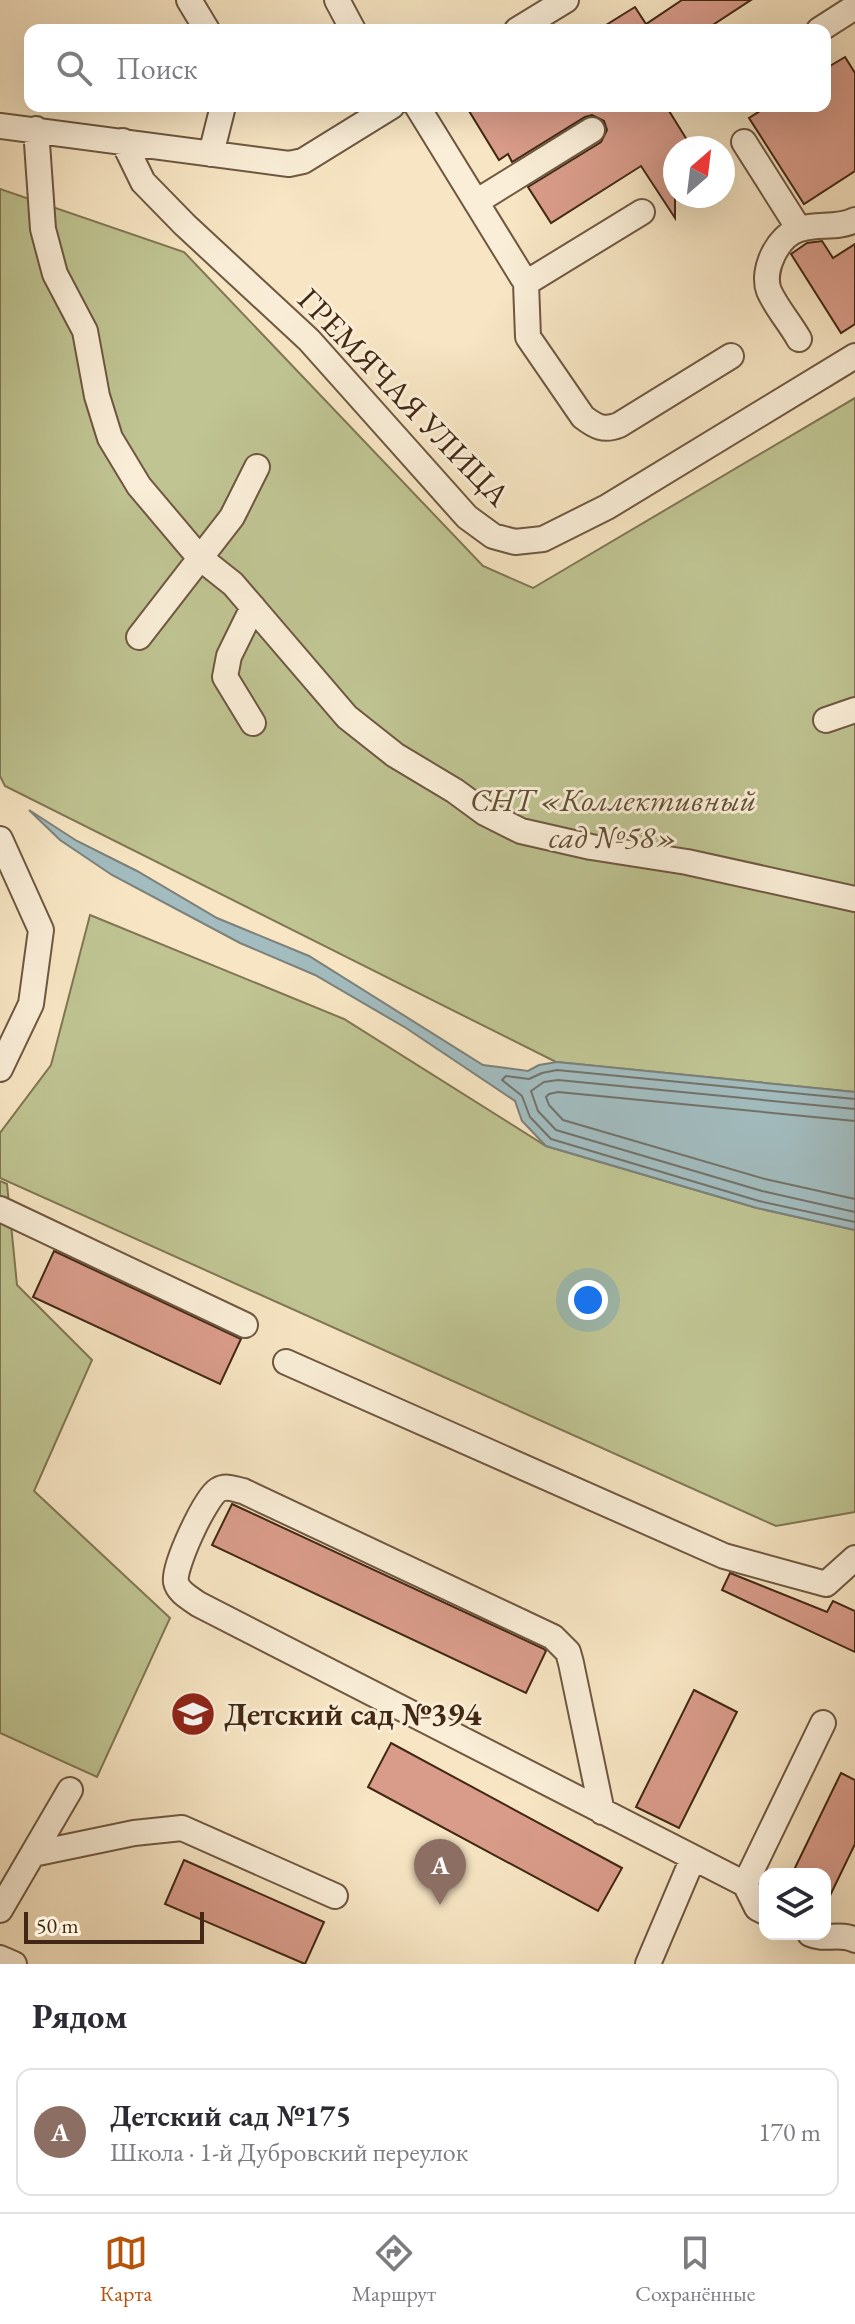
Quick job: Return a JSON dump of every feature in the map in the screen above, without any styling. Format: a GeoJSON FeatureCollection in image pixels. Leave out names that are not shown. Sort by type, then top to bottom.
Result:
{"type":"FeatureCollection","features":[{"type":"Feature","properties":{"kind":"street"},"geometry":{"type":"LineString","coordinates":[[189,0],[203,24]]}},
{"type":"Feature","properties":{"kind":"street"},"geometry":{"type":"LineString","coordinates":[[337,0],[350,24]]}},
{"type":"Feature","properties":{"kind":"street"},"geometry":{"type":"LineString","coordinates":[[527,24],[566,0]]}},
{"type":"Feature","properties":{"kind":"street"},"geometry":{"type":"LineString","coordinates":[[828,24],[855,7]]}},
{"type":"Feature","properties":{"kind":"street"},"geometry":{"type":"LineString","coordinates":[[218,155],[222,112]]}},
{"type":"Feature","properties":{"kind":"street"},"geometry":{"type":"LineString","coordinates":[[0,126],[289,164],[303,161],[382,112]]}},
{"type":"Feature","properties":{"kind":"street"},"geometry":{"type":"LineString","coordinates":[[421,112],[526,283],[528,337],[583,417],[595,426],[608,429],[619,425],[731,356]]}},
{"type":"Feature","properties":{"kind":"street"},"geometry":{"type":"LineString","coordinates":[[36,129],[43,229],[55,274],[85,331],[97,396],[110,438],[139,486],[199,557],[233,584],[347,717],[395,755],[485,813],[521,831],[591,847],[687,862],[855,899]]}},
{"type":"Feature","properties":{"kind":"street"},"geometry":{"type":"LineString","coordinates":[[476,202],[592,130]]}},
{"type":"Feature","properties":{"kind":"street","name":"ГРЕМЯЧАЯ УЛИЦА"},"geometry":{"type":"LineString","coordinates":[[123,141],[143,182],[309,340],[467,517],[493,536],[515,542],[543,539],[607,507],[855,356]]}},
{"type":"Feature","properties":{"kind":"street"},"geometry":{"type":"LineString","coordinates":[[744,142],[799,229]]}},
{"type":"Feature","properties":{"kind":"street"},"geometry":{"type":"LineString","coordinates":[[526,283],[642,212]]}},
{"type":"Feature","properties":{"kind":"street"},"geometry":{"type":"LineString","coordinates":[[799,339],[768,289],[767,281],[777,245],[799,229],[827,228],[855,220]]}},
{"type":"Feature","properties":{"kind":"street"},"geometry":{"type":"LineString","coordinates":[[139,637],[232,517],[257,467]]}},
{"type":"Feature","properties":{"kind":"street"},"geometry":{"type":"LineString","coordinates":[[253,607],[229,656],[225,677],[253,723]]}},
{"type":"Feature","properties":{"kind":"street"},"geometry":{"type":"LineString","coordinates":[[826,720],[855,710]]}},
{"type":"Feature","properties":{"kind":"street"},"geometry":{"type":"LineString","coordinates":[[0,839],[41,930],[31,1004],[0,1069]]}},
{"type":"Feature","properties":{"kind":"street"},"geometry":{"type":"LineString","coordinates":[[0,1209],[245,1325]]}},
{"type":"Feature","properties":{"kind":"street"},"geometry":{"type":"LineString","coordinates":[[286,1362],[724,1556],[826,1584],[855,1558]]}},
{"type":"Feature","properties":{"kind":"street"},"geometry":{"type":"LineString","coordinates":[[602,1812],[571,1663],[562,1643],[243,1491],[226,1487],[215,1491],[178,1565],[176,1582],[183,1594],[198,1604],[602,1812],[745,1884],[759,1909]]}},
{"type":"Feature","properties":{"kind":"street"},"geometry":{"type":"LineString","coordinates":[[745,1884],[823,1723]]}},
{"type":"Feature","properties":{"kind":"street"},"geometry":{"type":"LineString","coordinates":[[0,1910],[70,1790]]}},
{"type":"Feature","properties":{"kind":"street"},"geometry":{"type":"LineString","coordinates":[[33,1854],[134,1833],[182,1828],[335,1896]]}},
{"type":"Feature","properties":{"kind":"street"},"geometry":{"type":"LineString","coordinates":[[648,1964],[693,1858]]}},
{"type":"Feature","properties":{"kind":"street"},"geometry":{"type":"LineString","coordinates":[[831,1935],[852,1930]]}},
{"type":"Feature","properties":{"kind":"street"},"geometry":{"type":"LineString","coordinates":[[0,1958],[14,1964]]}},
{"type":"Feature","properties":{"kind":"green space","name":"СНТ «Коллективный сад №58»"},"geometry":{"type":"Polygon","coordinates":[[[0,189],[184,252],[483,566],[533,588],[855,398],[855,1092],[556,1062],[5,786],[0,776],[0,189]]]}},
{"type":"Feature","properties":{"kind":"green space"},"geometry":{"type":"Polygon","coordinates":[[[90,915],[344,1019],[546,1146],[757,1208],[855,1230],[855,1512],[776,1526],[0,1178],[0,1133],[51,1065],[90,915]]]}},
{"type":"Feature","properties":{"kind":"green space"},"geometry":{"type":"Polygon","coordinates":[[[0,1181],[7,1184],[17,1285],[92,1360],[34,1491],[170,1618],[97,1777],[0,1733],[0,1181]]]}},
{"type":"Feature","properties":{"kind":"water"},"geometry":{"type":"Polygon","coordinates":[[[29,810],[77,841],[137,871],[217,918],[309,956],[483,1065],[528,1071],[539,1065],[557,1062],[855,1092],[855,1230],[757,1208],[546,1146],[522,1121],[515,1101],[406,1028],[315,975],[240,943],[112,875],[60,840],[29,810]]]}},
{"type":"Feature","properties":{"kind":"building"},"geometry":{"type":"Polygon","coordinates":[[[682,0],[751,0],[714,24],[646,24],[682,0]]]}},
{"type":"Feature","properties":{"kind":"building"},"geometry":{"type":"Polygon","coordinates":[[[635,7],[646,24],[608,24],[635,7]]]}},
{"type":"Feature","properties":{"kind":"building"},"geometry":{"type":"Polygon","coordinates":[[[845,57],[855,73],[855,171],[804,204],[749,118],[758,112],[831,112],[831,65],[845,57]]]}},
{"type":"Feature","properties":{"kind":"building"},"geometry":{"type":"Polygon","coordinates":[[[470,112],[670,112],[685,136],[663,136],[663,200],[641,166],[551,223],[528,187],[601,142],[607,130],[604,121],[592,115],[585,117],[512,162],[508,154],[499,160],[470,112]]]}},
{"type":"Feature","properties":{"kind":"building"},"geometry":{"type":"Polygon","coordinates":[[[822,241],[833,258],[855,244],[855,324],[841,333],[791,254],[807,243],[822,241]]]}},
{"type":"Feature","properties":{"kind":"building"},"geometry":{"type":"Polygon","coordinates":[[[54,1251],[241,1339],[220,1384],[33,1297],[54,1251]]]}},
{"type":"Feature","properties":{"kind":"building"},"geometry":{"type":"Polygon","coordinates":[[[232,1504],[544,1649],[546,1651],[526,1693],[212,1545],[232,1504]]]}},
{"type":"Feature","properties":{"kind":"building"},"geometry":{"type":"Polygon","coordinates":[[[730,1573],[827,1612],[833,1601],[855,1611],[855,1652],[722,1590],[730,1573]]]}},
{"type":"Feature","properties":{"kind":"building"},"geometry":{"type":"Polygon","coordinates":[[[694,1690],[737,1712],[679,1828],[636,1807],[694,1690]]]}},
{"type":"Feature","properties":{"kind":"building"},"geometry":{"type":"Polygon","coordinates":[[[391,1743],[622,1868],[598,1911],[368,1787],[391,1743]]]}},
{"type":"Feature","properties":{"kind":"building"},"geometry":{"type":"Polygon","coordinates":[[[841,1773],[855,1780],[855,1844],[831,1894],[831,1868],[795,1868],[841,1773]]]}},
{"type":"Feature","properties":{"kind":"building"},"geometry":{"type":"Polygon","coordinates":[[[184,1860],[324,1922],[305,1964],[165,1904],[184,1860]]]}},
{"type":"Feature","properties":{"kind":"place","name":"Детский сад №394"},"geometry":{"type":"Point","coordinates":[193,1714]}},
{"type":"Feature","properties":{"kind":"place","name":"Детский сад №175"},"geometry":{"type":"Point","coordinates":[440,1905]}}]}
